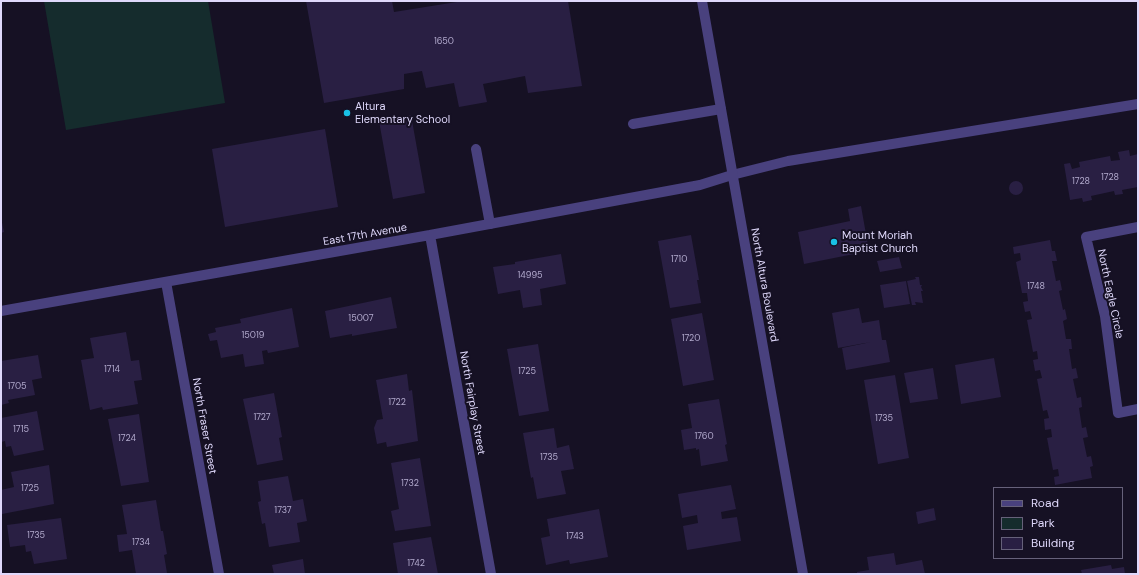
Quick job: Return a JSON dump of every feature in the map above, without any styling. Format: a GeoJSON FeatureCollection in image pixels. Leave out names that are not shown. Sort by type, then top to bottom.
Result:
{"type":"FeatureCollection","features":[{"type":"Feature","properties":{"kind":"street","name":"North Altura Boulevard"},"geometry":{"type":"LineString","coordinates":[[702,1],[803,574]]}},
{"type":"Feature","properties":{"kind":"street","name":"East 17th Avenue"},"geometry":{"type":"LineString","coordinates":[[1,311],[430,235],[700,185],[732,175],[788,161],[1138,104]]}},
{"type":"Feature","properties":{"kind":"street"},"geometry":{"type":"LineString","coordinates":[[634,124],[721,110]]}},
{"type":"Feature","properties":{"kind":"street"},"geometry":{"type":"LineString","coordinates":[[476,149],[490,224]]}},
{"type":"Feature","properties":{"kind":"street","name":"North Eagle Circle"},"geometry":{"type":"LineString","coordinates":[[1138,227],[1086,237],[1104,316],[1118,413],[1138,409]]}},
{"type":"Feature","properties":{"kind":"street","name":"North Fairplay Street"},"geometry":{"type":"LineString","coordinates":[[430,235],[491,574]]}},
{"type":"Feature","properties":{"kind":"street","name":"North Fraser Street"},"geometry":{"type":"LineString","coordinates":[[166,282],[219,574]]}},
{"type":"Feature","properties":{"kind":"green space"},"geometry":{"type":"Polygon","coordinates":[[[44,1],[208,1],[225,103],[66,130],[44,1]]]}},
{"type":"Feature","properties":{"kind":"building"},"geometry":{"type":"Polygon","coordinates":[[[306,1],[392,1],[394,12],[463,1],[568,1],[582,86],[528,93],[525,76],[483,84],[487,102],[459,107],[454,83],[426,88],[422,71],[404,74],[404,89],[324,103],[306,1]]]}},
{"type":"Feature","properties":{"kind":"building"},"geometry":{"type":"Polygon","coordinates":[[[411,115],[425,193],[393,199],[379,121],[411,115]]]}},
{"type":"Feature","properties":{"kind":"building"},"geometry":{"type":"Polygon","coordinates":[[[325,129],[338,207],[225,227],[212,149],[325,129]]]}},
{"type":"Feature","properties":{"kind":"building"},"geometry":{"type":"Polygon","coordinates":[[[1129,150],[1130,156],[1138,154],[1138,187],[1122,190],[1123,194],[1115,195],[1114,191],[1091,196],[1092,200],[1083,202],[1082,198],[1070,200],[1064,164],[1070,163],[1072,169],[1080,167],[1079,162],[1110,156],[1111,161],[1120,160],[1118,152],[1129,150]]]}},
{"type":"Feature","properties":{"kind":"building"},"geometry":{"type":"Polygon","coordinates":[[[1013,181],[1019,181],[1023,185],[1023,191],[1019,195],[1013,195],[1009,191],[1009,185],[1013,181]]]}},
{"type":"Feature","properties":{"kind":"building","name":"Mount Moriah Baptist Church"},"geometry":{"type":"Polygon","coordinates":[[[861,206],[869,251],[804,264],[798,232],[850,221],[848,209],[861,206]]]}},
{"type":"Feature","properties":{"kind":"building"},"geometry":{"type":"Polygon","coordinates":[[[1,218],[4,232],[1,233],[1,218]]]}},
{"type":"Feature","properties":{"kind":"building"},"geometry":{"type":"Polygon","coordinates":[[[691,235],[699,280],[697,280],[701,303],[670,308],[658,241],[691,235]]]}},
{"type":"Feature","properties":{"kind":"building"},"geometry":{"type":"Polygon","coordinates":[[[1050,240],[1052,251],[1055,251],[1057,261],[1052,261],[1056,281],[1060,280],[1062,290],[1059,291],[1063,310],[1065,309],[1067,319],[1063,321],[1066,339],[1071,339],[1072,349],[1069,349],[1072,369],[1076,368],[1078,378],[1073,379],[1077,398],[1081,397],[1082,407],[1079,408],[1082,428],[1086,427],[1088,437],[1083,438],[1087,457],[1091,456],[1093,466],[1090,467],[1092,478],[1055,485],[1054,477],[1059,476],[1058,469],[1053,470],[1047,438],[1052,437],[1051,429],[1045,430],[1044,419],[1049,418],[1047,410],[1043,411],[1037,379],[1042,378],[1040,370],[1035,371],[1033,360],[1038,359],[1037,351],[1033,352],[1027,320],[1032,319],[1030,311],[1025,312],[1023,302],[1028,301],[1027,293],[1022,293],[1016,262],[1021,260],[1020,253],[1014,254],[1013,247],[1050,240]]]}},
{"type":"Feature","properties":{"kind":"building"},"geometry":{"type":"Polygon","coordinates":[[[561,254],[566,284],[540,289],[542,305],[523,308],[520,290],[498,294],[493,267],[561,254]]]}},
{"type":"Feature","properties":{"kind":"building"},"geometry":{"type":"Polygon","coordinates":[[[899,257],[902,268],[880,272],[877,261],[899,257]]]}},
{"type":"Feature","properties":{"kind":"building"},"geometry":{"type":"Polygon","coordinates":[[[915,277],[919,277],[920,285],[922,285],[921,287],[923,291],[921,291],[923,303],[915,302],[916,305],[912,305],[907,281],[916,279],[915,277]]]}},
{"type":"Feature","properties":{"kind":"building"},"geometry":{"type":"Polygon","coordinates":[[[906,281],[910,304],[884,308],[880,285],[906,281]]]}},
{"type":"Feature","properties":{"kind":"building"},"geometry":{"type":"Polygon","coordinates":[[[391,297],[397,328],[352,336],[352,334],[330,338],[325,311],[391,297]]]}},
{"type":"Feature","properties":{"kind":"building"},"geometry":{"type":"Polygon","coordinates":[[[292,308],[299,347],[268,353],[267,350],[262,351],[264,364],[245,367],[243,354],[221,358],[217,340],[210,341],[208,334],[216,332],[215,328],[241,323],[240,319],[292,308]]]}},
{"type":"Feature","properties":{"kind":"building"},"geometry":{"type":"Polygon","coordinates":[[[859,308],[862,323],[879,320],[882,340],[886,340],[890,362],[846,370],[842,348],[871,342],[838,348],[832,313],[859,308]]]}},
{"type":"Feature","properties":{"kind":"building"},"geometry":{"type":"Polygon","coordinates":[[[702,313],[714,380],[683,386],[671,319],[702,313]]]}},
{"type":"Feature","properties":{"kind":"building"},"geometry":{"type":"Polygon","coordinates":[[[126,332],[131,361],[139,360],[142,380],[134,381],[138,404],[103,410],[102,407],[90,410],[81,360],[94,358],[90,338],[126,332]]]}},
{"type":"Feature","properties":{"kind":"building"},"geometry":{"type":"Polygon","coordinates":[[[538,344],[549,411],[519,416],[507,349],[538,344]]]}},
{"type":"Feature","properties":{"kind":"building"},"geometry":{"type":"Polygon","coordinates":[[[38,355],[42,378],[32,380],[35,395],[8,400],[9,403],[1,405],[1,361],[38,355]]]}},
{"type":"Feature","properties":{"kind":"building"},"geometry":{"type":"Polygon","coordinates":[[[994,358],[1001,397],[961,404],[955,365],[994,358]]]}},
{"type":"Feature","properties":{"kind":"building"},"geometry":{"type":"Polygon","coordinates":[[[933,368],[938,399],[910,403],[904,373],[933,368]]]}},
{"type":"Feature","properties":{"kind":"building"},"geometry":{"type":"Polygon","coordinates":[[[407,374],[409,391],[412,390],[418,441],[387,447],[386,442],[377,444],[374,428],[377,420],[383,419],[376,380],[407,374]]]}},
{"type":"Feature","properties":{"kind":"building"},"geometry":{"type":"Polygon","coordinates":[[[895,375],[909,458],[878,464],[864,380],[895,375]]]}},
{"type":"Feature","properties":{"kind":"building"},"geometry":{"type":"Polygon","coordinates":[[[274,393],[282,437],[279,438],[283,460],[257,465],[243,399],[274,393]]]}},
{"type":"Feature","properties":{"kind":"building"},"geometry":{"type":"Polygon","coordinates":[[[719,399],[727,444],[725,445],[728,461],[701,466],[699,449],[684,450],[681,430],[692,428],[688,404],[719,399]]]}},
{"type":"Feature","properties":{"kind":"building"},"geometry":{"type":"Polygon","coordinates":[[[37,411],[44,450],[14,456],[11,446],[6,447],[5,441],[1,442],[1,418],[37,411]]]}},
{"type":"Feature","properties":{"kind":"building"},"geometry":{"type":"Polygon","coordinates":[[[139,414],[149,482],[121,486],[108,419],[139,414]]]}},
{"type":"Feature","properties":{"kind":"building"},"geometry":{"type":"Polygon","coordinates":[[[554,428],[557,448],[569,445],[574,469],[561,471],[566,494],[537,499],[533,477],[531,478],[523,433],[554,428]]]}},
{"type":"Feature","properties":{"kind":"building"},"geometry":{"type":"Polygon","coordinates":[[[420,458],[431,526],[395,531],[391,511],[399,509],[391,463],[420,458]]]}},
{"type":"Feature","properties":{"kind":"building"},"geometry":{"type":"Polygon","coordinates":[[[49,465],[54,504],[2,514],[1,490],[14,487],[11,472],[49,465]]]}},
{"type":"Feature","properties":{"kind":"building"},"geometry":{"type":"Polygon","coordinates":[[[288,476],[293,501],[303,499],[307,521],[297,523],[300,542],[269,547],[265,523],[262,524],[258,502],[261,501],[258,481],[288,476]]]}},
{"type":"Feature","properties":{"kind":"building"},"geometry":{"type":"Polygon","coordinates":[[[731,485],[736,509],[721,512],[722,519],[737,517],[741,541],[687,550],[683,526],[698,523],[697,515],[682,518],[678,494],[731,485]]]}},
{"type":"Feature","properties":{"kind":"building"},"geometry":{"type":"Polygon","coordinates":[[[156,500],[161,531],[163,531],[167,554],[164,555],[167,573],[136,574],[132,550],[119,552],[117,535],[127,534],[122,505],[156,500]]]}},
{"type":"Feature","properties":{"kind":"building"},"geometry":{"type":"Polygon","coordinates":[[[934,508],[936,520],[918,524],[916,512],[934,508]]]}},
{"type":"Feature","properties":{"kind":"building"},"geometry":{"type":"Polygon","coordinates":[[[599,509],[608,557],[570,564],[569,560],[546,565],[541,538],[550,536],[547,519],[599,509]]]}},
{"type":"Feature","properties":{"kind":"building"},"geometry":{"type":"Polygon","coordinates":[[[61,518],[67,559],[34,564],[31,551],[26,552],[25,545],[10,547],[7,525],[61,518]]]}},
{"type":"Feature","properties":{"kind":"building"},"geometry":{"type":"Polygon","coordinates":[[[431,537],[438,574],[398,574],[393,543],[431,537]]]}},
{"type":"Feature","properties":{"kind":"building"},"geometry":{"type":"Polygon","coordinates":[[[894,553],[896,565],[922,560],[925,574],[857,574],[857,572],[869,570],[867,557],[894,553]]]}},
{"type":"Feature","properties":{"kind":"building"},"geometry":{"type":"Polygon","coordinates":[[[303,559],[305,574],[274,574],[272,565],[303,559]]]}},
{"type":"Feature","properties":{"kind":"building"},"geometry":{"type":"Polygon","coordinates":[[[1111,565],[1112,569],[1124,567],[1125,574],[1082,574],[1081,570],[1111,565]]]}},
{"type":"Feature","properties":{"kind":"place","name":"Altura Elementary School"},"geometry":{"type":"Point","coordinates":[347,113]}},
{"type":"Feature","properties":{"kind":"place","name":"Mount Moriah Baptist Church"},"geometry":{"type":"Point","coordinates":[834,242]}}]}
